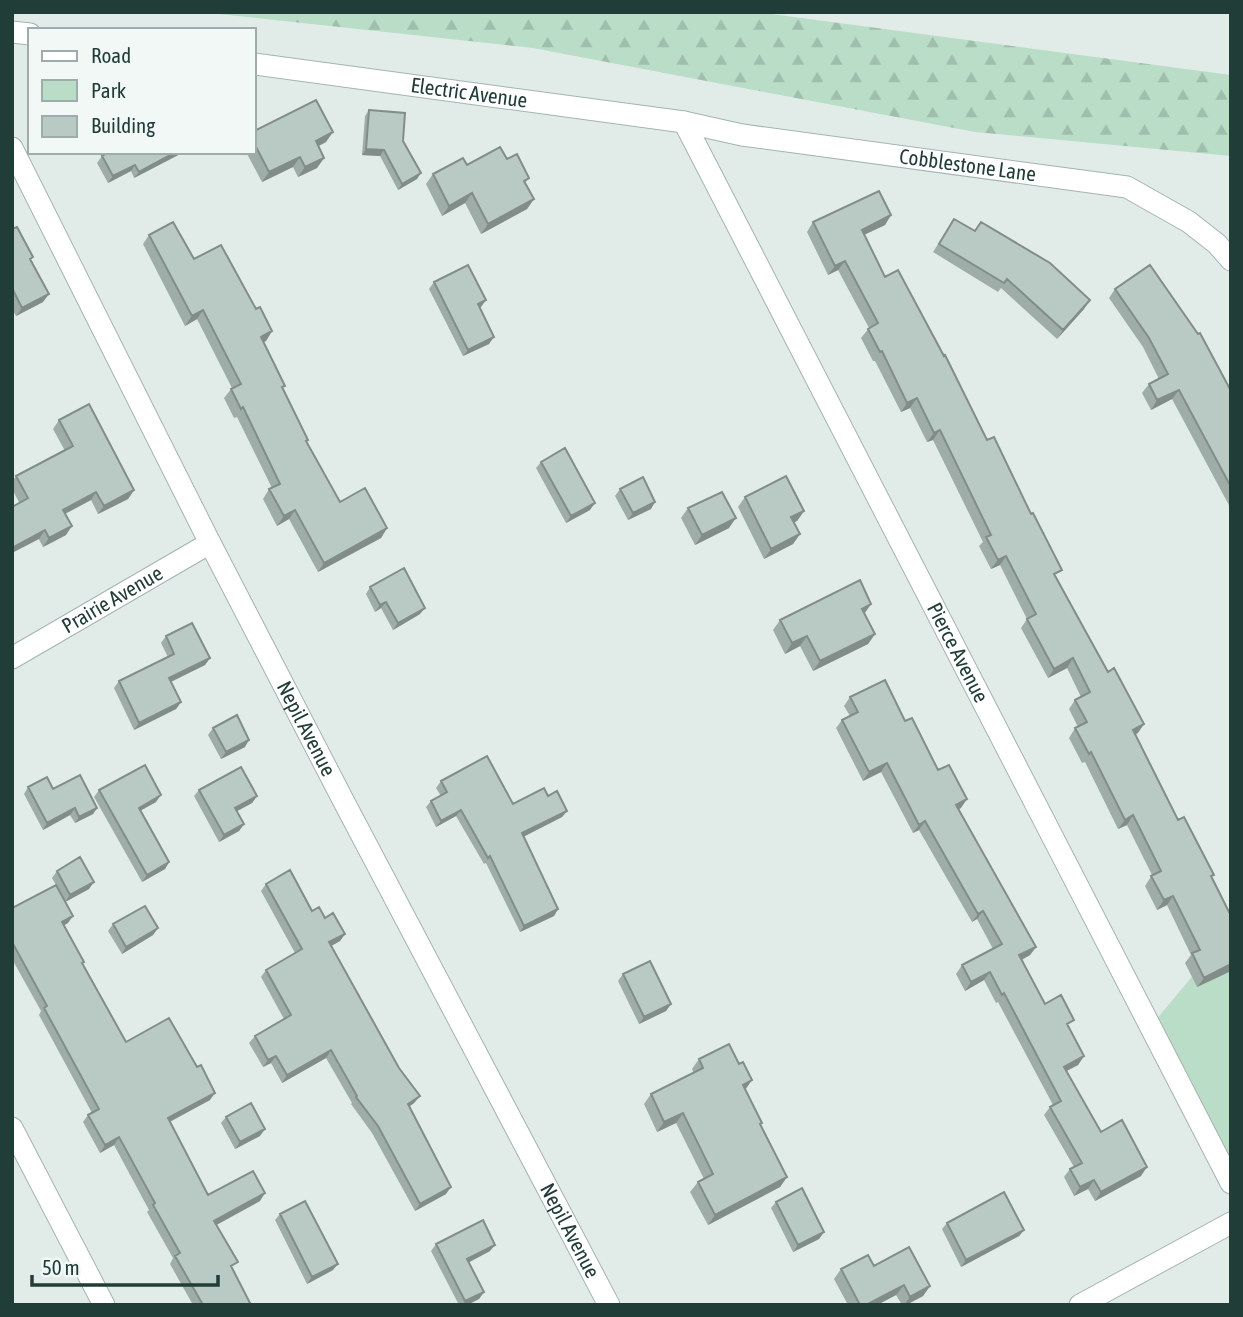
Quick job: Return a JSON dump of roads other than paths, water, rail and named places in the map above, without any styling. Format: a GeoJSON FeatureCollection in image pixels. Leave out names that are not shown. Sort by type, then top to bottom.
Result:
{"type":"FeatureCollection","features":[{"type":"Feature","properties":{"kind":"street","name":"Electric Avenue"},"geometry":{"type":"LineString","coordinates":[[256,64],[684,122]]}},
{"type":"Feature","properties":{"kind":"street","name":"Cobblestone Lane"},"geometry":{"type":"LineString","coordinates":[[684,122],[742,135],[1127,187],[1189,222],[1217,244],[1231,260]]}},
{"type":"Feature","properties":{"kind":"street","name":"Pierce Avenue"},"geometry":{"type":"LineString","coordinates":[[684,122],[1231,1183]]}},
{"type":"Feature","properties":{"kind":"street","name":"Nepil Avenue"},"geometry":{"type":"LineString","coordinates":[[12,148],[210,543],[609,1305]]}},
{"type":"Feature","properties":{"kind":"street","name":"Prairie Avenue"},"geometry":{"type":"LineString","coordinates":[[12,657],[210,543]]}},
{"type":"Feature","properties":{"kind":"street"},"geometry":{"type":"LineString","coordinates":[[12,1128],[104,1305]]}},
{"type":"Feature","properties":{"kind":"street"},"geometry":{"type":"LineString","coordinates":[[1080,1305],[1231,1223]]}}]}
